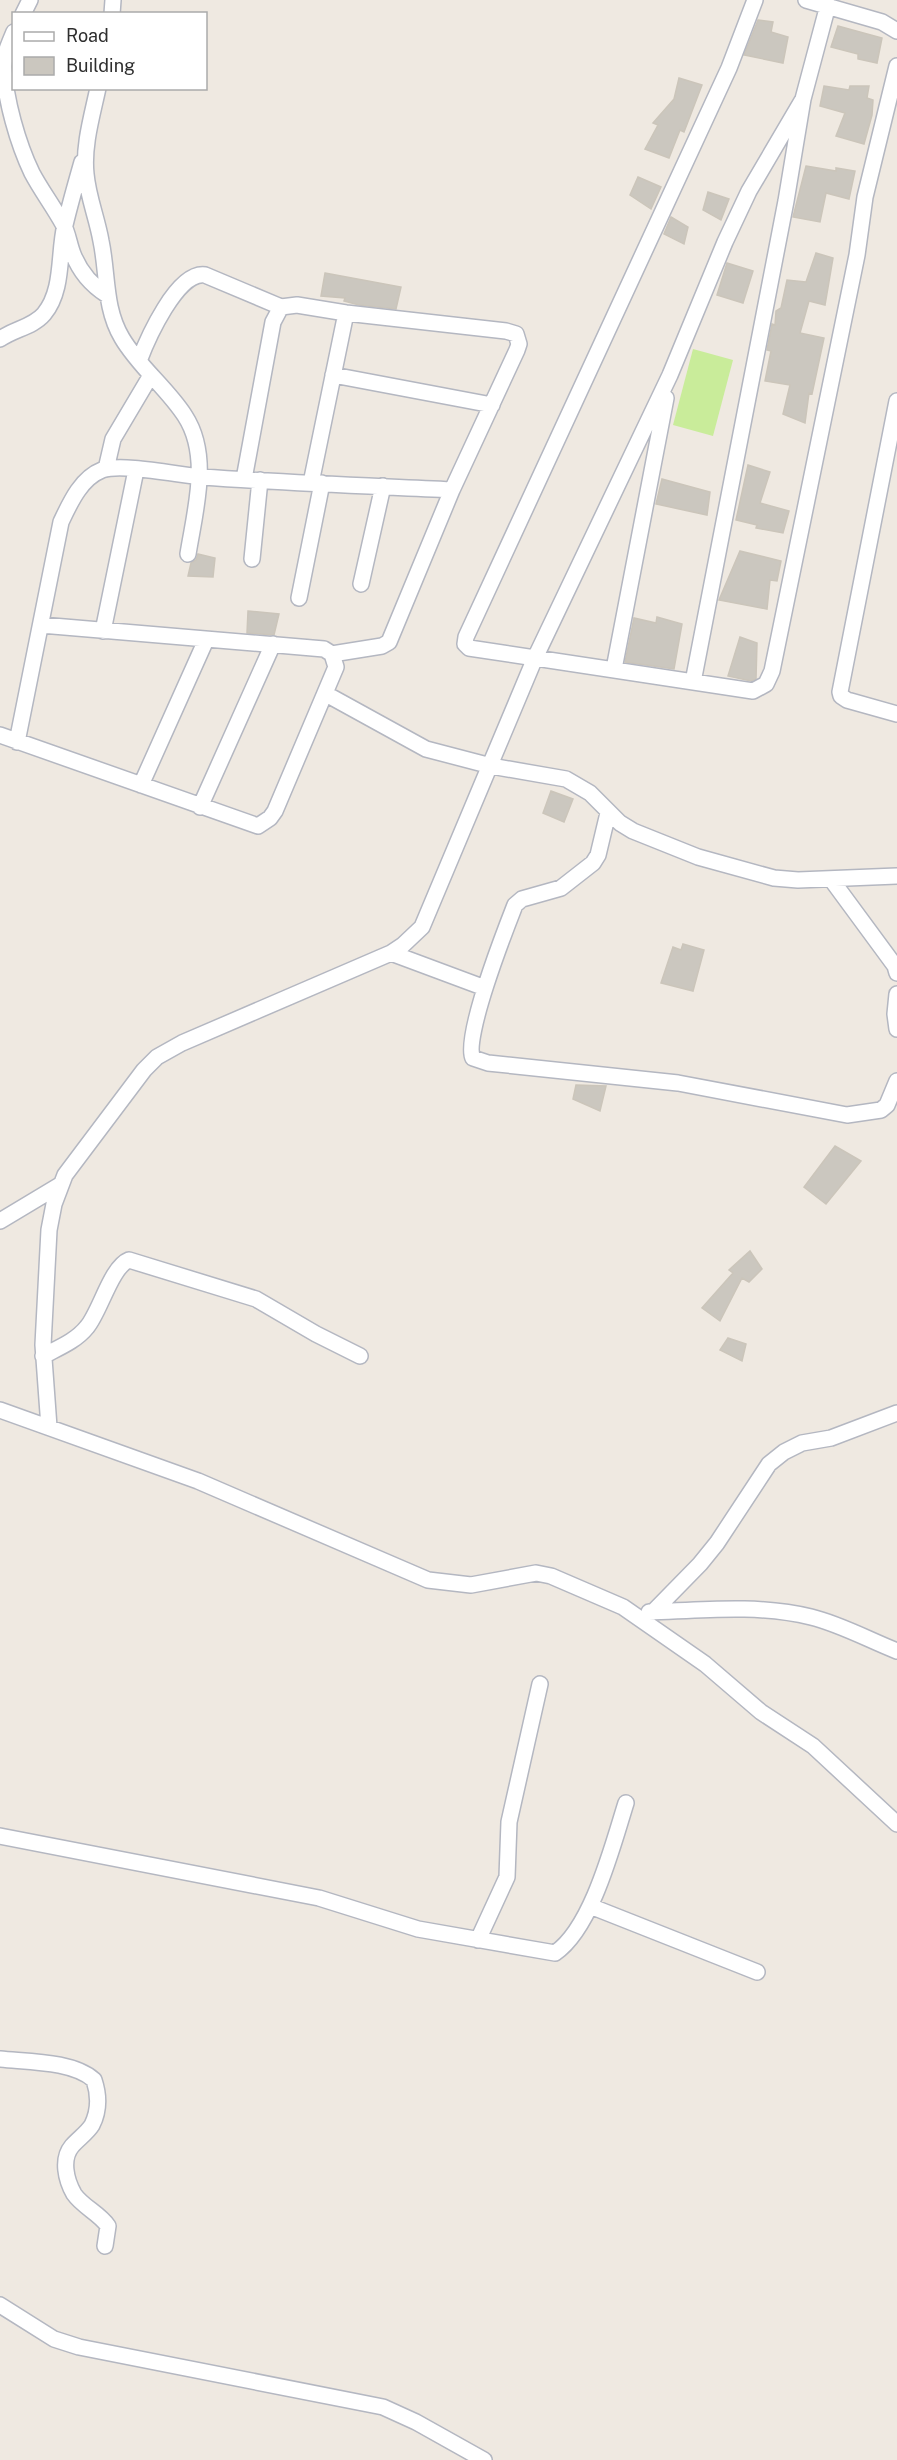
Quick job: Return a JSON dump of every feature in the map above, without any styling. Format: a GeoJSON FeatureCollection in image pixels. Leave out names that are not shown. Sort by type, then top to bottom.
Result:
{"type":"FeatureCollection","features":[{"type":"Feature","properties":{"kind":"street"},"geometry":{"type":"LineString","coordinates":[[754,0],[729,68],[465,640],[466,646],[471,649],[753,691],[766,684],[770,676],[857,255],[865,197],[897,66]]}},
{"type":"Feature","properties":{"kind":"street"},"geometry":{"type":"LineString","coordinates":[[806,0],[882,22],[897,31]]}},
{"type":"Feature","properties":{"kind":"street"},"geometry":{"type":"LineString","coordinates":[[693,682],[786,201],[803,99],[828,5]]}},
{"type":"Feature","properties":{"kind":"street"},"geometry":{"type":"LineString","coordinates":[[12,36],[6,50],[4,68],[22,150],[33,174],[64,227],[73,255],[82,271],[91,285],[107,296]]}},
{"type":"Feature","properties":{"kind":"street"},"geometry":{"type":"LineString","coordinates":[[0,339],[32,324],[44,314],[51,302],[57,282],[64,227],[87,145],[98,90]]}},
{"type":"Feature","properties":{"kind":"street"},"geometry":{"type":"LineString","coordinates":[[49,1427],[43,1356],[49,1230],[60,1185],[139,1077],[157,1057],[182,1043],[391,953],[414,936],[427,917],[535,658],[670,375],[746,198],[803,99]]}},
{"type":"Feature","properties":{"kind":"street"},"geometry":{"type":"LineString","coordinates":[[87,145],[86,173],[102,241],[107,296],[117,329],[139,361],[185,416],[197,445],[200,476],[188,554]]}},
{"type":"Feature","properties":{"kind":"street"},"geometry":{"type":"LineString","coordinates":[[139,361],[164,309],[187,281],[194,276],[205,275],[281,307]]}},
{"type":"Feature","properties":{"kind":"street"},"geometry":{"type":"LineString","coordinates":[[244,479],[273,322],[281,307],[287,304],[297,305],[516,334],[519,344],[517,350],[452,490],[389,642],[382,646],[332,654]]}},
{"type":"Feature","properties":{"kind":"street"},"geometry":{"type":"LineString","coordinates":[[299,598],[333,375],[346,313]]}},
{"type":"Feature","properties":{"kind":"street"},"geometry":{"type":"LineString","coordinates":[[106,469],[113,440],[151,375]]}},
{"type":"Feature","properties":{"kind":"street"},"geometry":{"type":"LineString","coordinates":[[333,375],[492,405]]}},
{"type":"Feature","properties":{"kind":"street"},"geometry":{"type":"LineString","coordinates":[[614,669],[670,375]]}},
{"type":"Feature","properties":{"kind":"street"},"geometry":{"type":"LineString","coordinates":[[897,401],[840,692],[841,696],[847,700],[897,714]]}},
{"type":"Feature","properties":{"kind":"street"},"geometry":{"type":"LineString","coordinates":[[17,742],[61,522],[76,492],[97,472],[106,469],[136,470],[244,479],[452,490]]}},
{"type":"Feature","properties":{"kind":"street"},"geometry":{"type":"LineString","coordinates":[[103,631],[136,470]]}},
{"type":"Feature","properties":{"kind":"street"},"geometry":{"type":"LineString","coordinates":[[252,559],[260,480]]}},
{"type":"Feature","properties":{"kind":"street"},"geometry":{"type":"LineString","coordinates":[[361,584],[383,486]]}},
{"type":"Feature","properties":{"kind":"street"},"geometry":{"type":"LineString","coordinates":[[0,735],[252,826],[264,824],[274,811],[336,667],[332,654],[324,649],[41,624]]}},
{"type":"Feature","properties":{"kind":"street"},"geometry":{"type":"LineString","coordinates":[[141,785],[206,640]]}},
{"type":"Feature","properties":{"kind":"street"},"geometry":{"type":"LineString","coordinates":[[200,807],[273,644]]}},
{"type":"Feature","properties":{"kind":"street"},"geometry":{"type":"LineString","coordinates":[[326,694],[426,749],[491,766],[566,778],[590,793],[608,813],[633,831],[670,848],[774,878],[831,879],[897,876]]}},
{"type":"Feature","properties":{"kind":"street"},"geometry":{"type":"LineString","coordinates":[[608,813],[598,855],[593,863],[561,888],[522,899],[515,905],[485,988],[470,1047],[472,1058],[481,1061],[678,1083],[847,1115],[881,1110],[887,1105],[897,1081]]}},
{"type":"Feature","properties":{"kind":"street"},"geometry":{"type":"LineString","coordinates":[[831,879],[895,966],[897,973]]}},
{"type":"Feature","properties":{"kind":"street"},"geometry":{"type":"LineString","coordinates":[[391,953],[485,988]]}},
{"type":"Feature","properties":{"kind":"street"},"geometry":{"type":"LineString","coordinates":[[897,994],[895,1014],[897,1029]]}},
{"type":"Feature","properties":{"kind":"street"},"geometry":{"type":"LineString","coordinates":[[0,1221],[60,1185]]}},
{"type":"Feature","properties":{"kind":"street"},"geometry":{"type":"LineString","coordinates":[[43,1356],[73,1341],[85,1330],[119,1267],[129,1260],[256,1299],[316,1334],[360,1356]]}},
{"type":"Feature","properties":{"kind":"street"},"geometry":{"type":"LineString","coordinates":[[0,1410],[198,1481],[428,1580],[471,1585],[536,1573],[561,1580],[634,1613],[705,1664],[761,1712],[807,1742],[897,1824]]}},
{"type":"Feature","properties":{"kind":"street"},"geometry":{"type":"LineString","coordinates":[[653,1612],[700,1564],[717,1543],[769,1464],[784,1452],[802,1443],[831,1438],[897,1413]]}},
{"type":"Feature","properties":{"kind":"street"},"geometry":{"type":"LineString","coordinates":[[634,1613],[753,1609],[792,1613],[813,1618],[897,1651]]}},
{"type":"Feature","properties":{"kind":"street"},"geometry":{"type":"LineString","coordinates":[[478,1940],[507,1877],[509,1822],[540,1684]]}},
{"type":"Feature","properties":{"kind":"street"},"geometry":{"type":"LineString","coordinates":[[0,1836],[319,1898],[418,1929],[555,1953],[565,1945],[590,1906],[626,1803]]}},
{"type":"Feature","properties":{"kind":"street"},"geometry":{"type":"LineString","coordinates":[[590,1906],[757,1972]]}},
{"type":"Feature","properties":{"kind":"street"},"geometry":{"type":"LineString","coordinates":[[0,2059],[75,2068],[94,2080],[98,2108],[91,2126],[70,2148],[65,2170],[74,2194],[108,2226],[105,2246]]}},
{"type":"Feature","properties":{"kind":"street"},"geometry":{"type":"LineString","coordinates":[[0,2305],[54,2339],[79,2348],[383,2407],[416,2422],[484,2460]]}},
{"type":"Feature","properties":{"kind":"green space"},"geometry":{"type":"Polygon","coordinates":[[[693,349],[733,360],[713,436],[673,425],[693,349]]]}},
{"type":"Feature","properties":{"kind":"building"},"geometry":{"type":"Polygon","coordinates":[[[758,20],[773,22],[771,32],[788,37],[783,63],[744,55],[758,20]]]}},
{"type":"Feature","properties":{"kind":"building"},"geometry":{"type":"Polygon","coordinates":[[[838,26],[882,38],[877,63],[858,59],[858,54],[831,47],[838,26]]]}},
{"type":"Feature","properties":{"kind":"building"},"geometry":{"type":"Polygon","coordinates":[[[679,78],[702,85],[684,132],[680,130],[669,158],[645,149],[658,125],[653,123],[674,99],[679,78]]]}},
{"type":"Feature","properties":{"kind":"building"},"geometry":{"type":"Polygon","coordinates":[[[824,86],[849,90],[850,86],[869,86],[867,98],[873,100],[872,115],[864,144],[836,136],[845,113],[820,106],[824,86]]]}},
{"type":"Feature","properties":{"kind":"building"},"geometry":{"type":"Polygon","coordinates":[[[806,166],[836,171],[836,168],[855,171],[849,199],[826,193],[820,222],[793,217],[806,166]]]}},
{"type":"Feature","properties":{"kind":"building"},"geometry":{"type":"Polygon","coordinates":[[[638,177],[661,187],[651,209],[630,195],[638,177]]]}},
{"type":"Feature","properties":{"kind":"building"},"geometry":{"type":"Polygon","coordinates":[[[708,192],[729,199],[721,220],[703,210],[708,192]]]}},
{"type":"Feature","properties":{"kind":"building"},"geometry":{"type":"Polygon","coordinates":[[[671,217],[688,227],[684,244],[664,234],[671,217]]]}},
{"type":"Feature","properties":{"kind":"building"},"geometry":{"type":"Polygon","coordinates":[[[816,253],[833,258],[825,305],[809,301],[800,333],[824,338],[812,394],[809,393],[805,423],[783,414],[790,385],[765,381],[771,351],[767,350],[772,324],[775,325],[776,311],[781,308],[787,280],[806,282],[816,253]]]}},
{"type":"Feature","properties":{"kind":"building"},"geometry":{"type":"Polygon","coordinates":[[[727,263],[753,271],[743,303],[717,295],[727,263]]]}},
{"type":"Feature","properties":{"kind":"building"},"geometry":{"type":"Polygon","coordinates":[[[325,273],[401,287],[396,309],[359,305],[344,301],[345,298],[321,296],[325,273]]]}},
{"type":"Feature","properties":{"kind":"building"},"geometry":{"type":"Polygon","coordinates":[[[748,465],[770,472],[760,503],[789,511],[783,533],[756,528],[757,525],[736,520],[748,465]]]}},
{"type":"Feature","properties":{"kind":"building"},"geometry":{"type":"Polygon","coordinates":[[[662,479],[710,492],[707,515],[656,504],[662,479]]]}},
{"type":"Feature","properties":{"kind":"building"},"geometry":{"type":"Polygon","coordinates":[[[740,551],[781,561],[777,581],[770,580],[767,609],[719,600],[740,551]]]}},
{"type":"Feature","properties":{"kind":"building"},"geometry":{"type":"Polygon","coordinates":[[[198,554],[215,558],[213,577],[188,576],[191,563],[196,560],[198,554]]]}},
{"type":"Feature","properties":{"kind":"building"},"geometry":{"type":"Polygon","coordinates":[[[248,611],[279,614],[274,635],[247,633],[248,611]]]}},
{"type":"Feature","properties":{"kind":"building"},"geometry":{"type":"Polygon","coordinates":[[[657,617],[682,624],[674,669],[625,662],[634,618],[656,623],[657,617]]]}},
{"type":"Feature","properties":{"kind":"building"},"geometry":{"type":"Polygon","coordinates":[[[740,637],[757,643],[756,679],[751,681],[728,676],[740,637]]]}},
{"type":"Feature","properties":{"kind":"building"},"geometry":{"type":"Polygon","coordinates":[[[551,791],[573,799],[564,822],[543,813],[551,791]]]}},
{"type":"Feature","properties":{"kind":"building"},"geometry":{"type":"Polygon","coordinates":[[[683,944],[704,950],[693,991],[661,983],[673,947],[681,950],[683,944]]]}},
{"type":"Feature","properties":{"kind":"building"},"geometry":{"type":"Polygon","coordinates":[[[576,1085],[606,1086],[600,1111],[573,1099],[576,1085]]]}},
{"type":"Feature","properties":{"kind":"building"},"geometry":{"type":"Polygon","coordinates":[[[835,1146],[861,1161],[826,1204],[804,1187],[835,1146]]]}},
{"type":"Feature","properties":{"kind":"building"},"geometry":{"type":"Polygon","coordinates":[[[750,1251],[762,1269],[749,1282],[742,1278],[720,1321],[702,1308],[733,1273],[729,1270],[750,1251]]]}},
{"type":"Feature","properties":{"kind":"building"},"geometry":{"type":"Polygon","coordinates":[[[728,1338],[746,1344],[742,1361],[720,1350],[728,1338]]]}}]}
